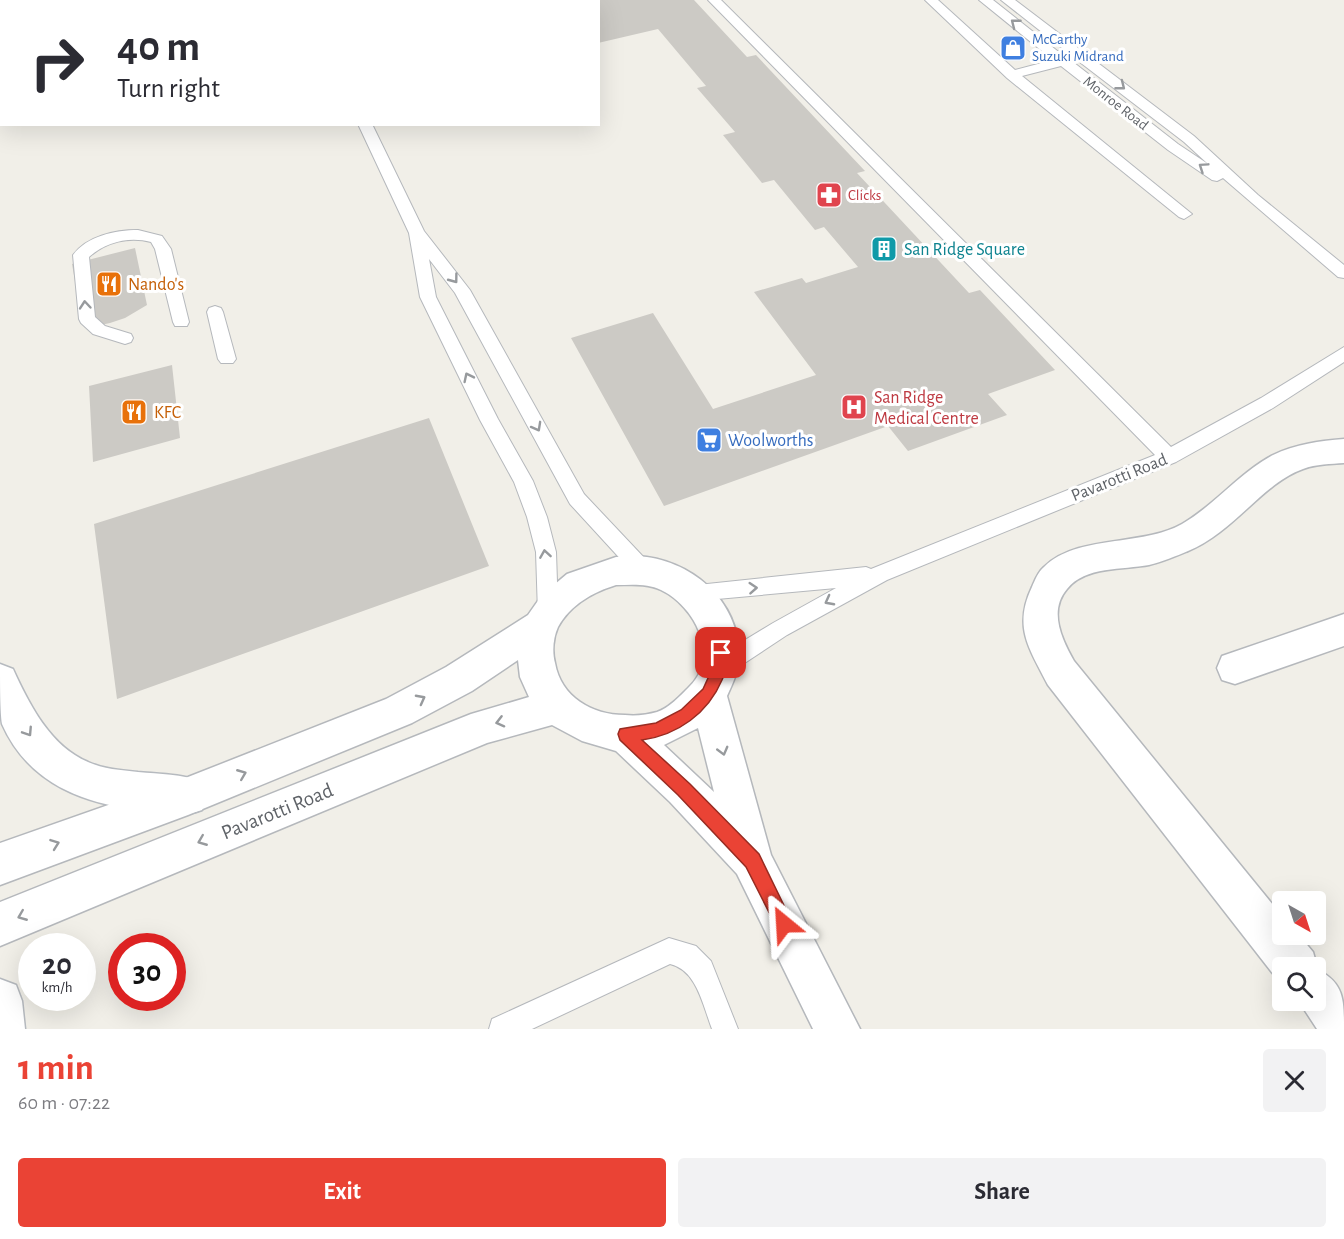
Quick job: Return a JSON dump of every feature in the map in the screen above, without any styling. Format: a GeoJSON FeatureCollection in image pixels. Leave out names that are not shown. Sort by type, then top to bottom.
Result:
{"type":"FeatureCollection","features":[{"type":"Feature","properties":{"kind":"street"},"geometry":{"type":"LineString","coordinates":[[1287,957],[1061,673],[1047,647],[1038,622],[1043,599],[1055,578],[1078,565],[1103,557],[1151,550],[1181,540],[1205,526],[1282,465],[1304,456],[1344,452]]}},
{"type":"Feature","properties":{"kind":"street"},"geometry":{"type":"LineString","coordinates":[[0,864],[188,796],[399,711],[459,679],[544,619],[566,593],[590,579],[616,571],[644,571],[670,578],[695,592],[712,613],[721,639],[714,681],[753,861],[837,1029]]}},
{"type":"Feature","properties":{"kind":"street"},"geometry":{"type":"LineString","coordinates":[[544,619],[535,647],[536,668],[543,689],[556,707],[576,722],[600,732],[626,734],[658,730],[686,715],[714,681]]}},
{"type":"Feature","properties":{"kind":"street"},"geometry":{"type":"LineString","coordinates":[[1235,668],[1344,630]]}},
{"type":"Feature","properties":{"kind":"street"},"geometry":{"type":"LineString","coordinates":[[0,681],[11,705],[39,749],[82,780],[109,787],[188,796]]}},
{"type":"Feature","properties":{"kind":"street","name":"Pavarotti Road"},"geometry":{"type":"LineString","coordinates":[[0,924],[484,726],[556,707]]}},
{"type":"Feature","properties":{"kind":"street"},"geometry":{"type":"LineString","coordinates":[[626,734],[684,789],[753,861]]}},
{"type":"Feature","properties":{"kind":"street"},"geometry":{"type":"LineString","coordinates":[[0,1001],[2,1029]]}},
{"type":"Feature","properties":{"kind":"street"},"geometry":{"type":"LineString","coordinates":[[1326,1004],[1344,1027]]}},
{"type":"Feature","properties":{"kind":"lane"},"geometry":{"type":"LineString","coordinates":[[714,0],[1168,457]]}},
{"type":"Feature","properties":{"kind":"lane"},"geometry":{"type":"LineString","coordinates":[[931,0],[1012,75],[1184,214]]}},
{"type":"Feature","properties":{"kind":"lane","name":"Monroe Road"},"geometry":{"type":"LineString","coordinates":[[985,0],[1173,147],[1253,198]]}},
{"type":"Feature","properties":{"kind":"lane","name":"Monroe Road"},"geometry":{"type":"LineString","coordinates":[[1007,0],[1189,139],[1253,198],[1344,273]]}},
{"type":"Feature","properties":{"kind":"lane"},"geometry":{"type":"LineString","coordinates":[[1012,75],[1082,56]]}},
{"type":"Feature","properties":{"kind":"lane"},"geometry":{"type":"LineString","coordinates":[[366,126],[417,233],[462,290],[578,499],[644,571]]}},
{"type":"Feature","properties":{"kind":"lane"},"geometry":{"type":"LineString","coordinates":[[417,233],[428,297],[489,420],[523,481],[537,517],[546,552],[544,619]]}},
{"type":"Feature","properties":{"kind":"lane"},"geometry":{"type":"LineString","coordinates":[[125,338],[99,330],[87,319],[81,255],[92,246],[118,236],[139,234],[157,239],[163,249],[181,322]]}},
{"type":"Feature","properties":{"kind":"lane"},"geometry":{"type":"LineString","coordinates":[[215,312],[227,359]]}},
{"type":"Feature","properties":{"kind":"lane","name":"Pavarotti Road"},"geometry":{"type":"LineString","coordinates":[[714,681],[780,629],[880,574],[1168,457],[1267,403],[1325,368],[1344,353]]}},
{"type":"Feature","properties":{"kind":"lane","name":"Pavarotti Road"},"geometry":{"type":"LineString","coordinates":[[695,592],[798,585],[880,574]]}},
{"type":"Feature","properties":{"kind":"lane"},"geometry":{"type":"LineString","coordinates":[[502,1029],[669,951],[687,955],[702,970],[725,1029]]}},
{"type":"Feature","properties":{"kind":"building","name":"San Ridge Square"},"geometry":{"type":"Polygon","coordinates":[[[600,0],[694,0],[747,57],[756,55],[865,171],[857,173],[969,293],[980,290],[1055,370],[988,394],[1007,415],[908,451],[888,426],[664,506],[571,338],[653,313],[713,409],[816,375],[754,292],[802,278],[806,283],[858,267],[824,227],[815,230],[774,180],[762,183],[723,135],[735,132],[697,88],[706,86],[658,29],[600,43],[600,0]]]}},
{"type":"Feature","properties":{"kind":"building","name":"Nando's"},"geometry":{"type":"Polygon","coordinates":[[[135,248],[147,305],[125,318],[110,323],[96,326],[82,321],[72,264],[135,248]]]}},
{"type":"Feature","properties":{"kind":"building","name":"KFC"},"geometry":{"type":"Polygon","coordinates":[[[172,365],[180,438],[93,462],[89,386],[172,365]]]}},
{"type":"Feature","properties":{"kind":"building"},"geometry":{"type":"Polygon","coordinates":[[[429,418],[489,566],[117,699],[94,524],[429,418]]]}},
{"type":"Feature","properties":{"kind":"place","name":"McCarthy Suzuki Midrand"},"geometry":{"type":"Point","coordinates":[1013,48]}},
{"type":"Feature","properties":{"kind":"place","name":"Clicks"},"geometry":{"type":"Point","coordinates":[829,195]}},
{"type":"Feature","properties":{"kind":"place","name":"San Ridge Square"},"geometry":{"type":"Point","coordinates":[884,249]}},
{"type":"Feature","properties":{"kind":"place","name":"Nando's"},"geometry":{"type":"Point","coordinates":[109,284]}},
{"type":"Feature","properties":{"kind":"place","name":"San Ridge Medical Centre"},"geometry":{"type":"Point","coordinates":[854,407]}},
{"type":"Feature","properties":{"kind":"place","name":"KFC"},"geometry":{"type":"Point","coordinates":[134,412]}},
{"type":"Feature","properties":{"kind":"place","name":"Woolworths"},"geometry":{"type":"Point","coordinates":[709,440]}},
{"type":"Feature","properties":{"kind":"route"},"geometry":{"type":"LineString","coordinates":[[721,653],[720,667],[708,694],[686,715],[658,730],[626,734],[684,789],[753,861],[784,924]]}}]}
